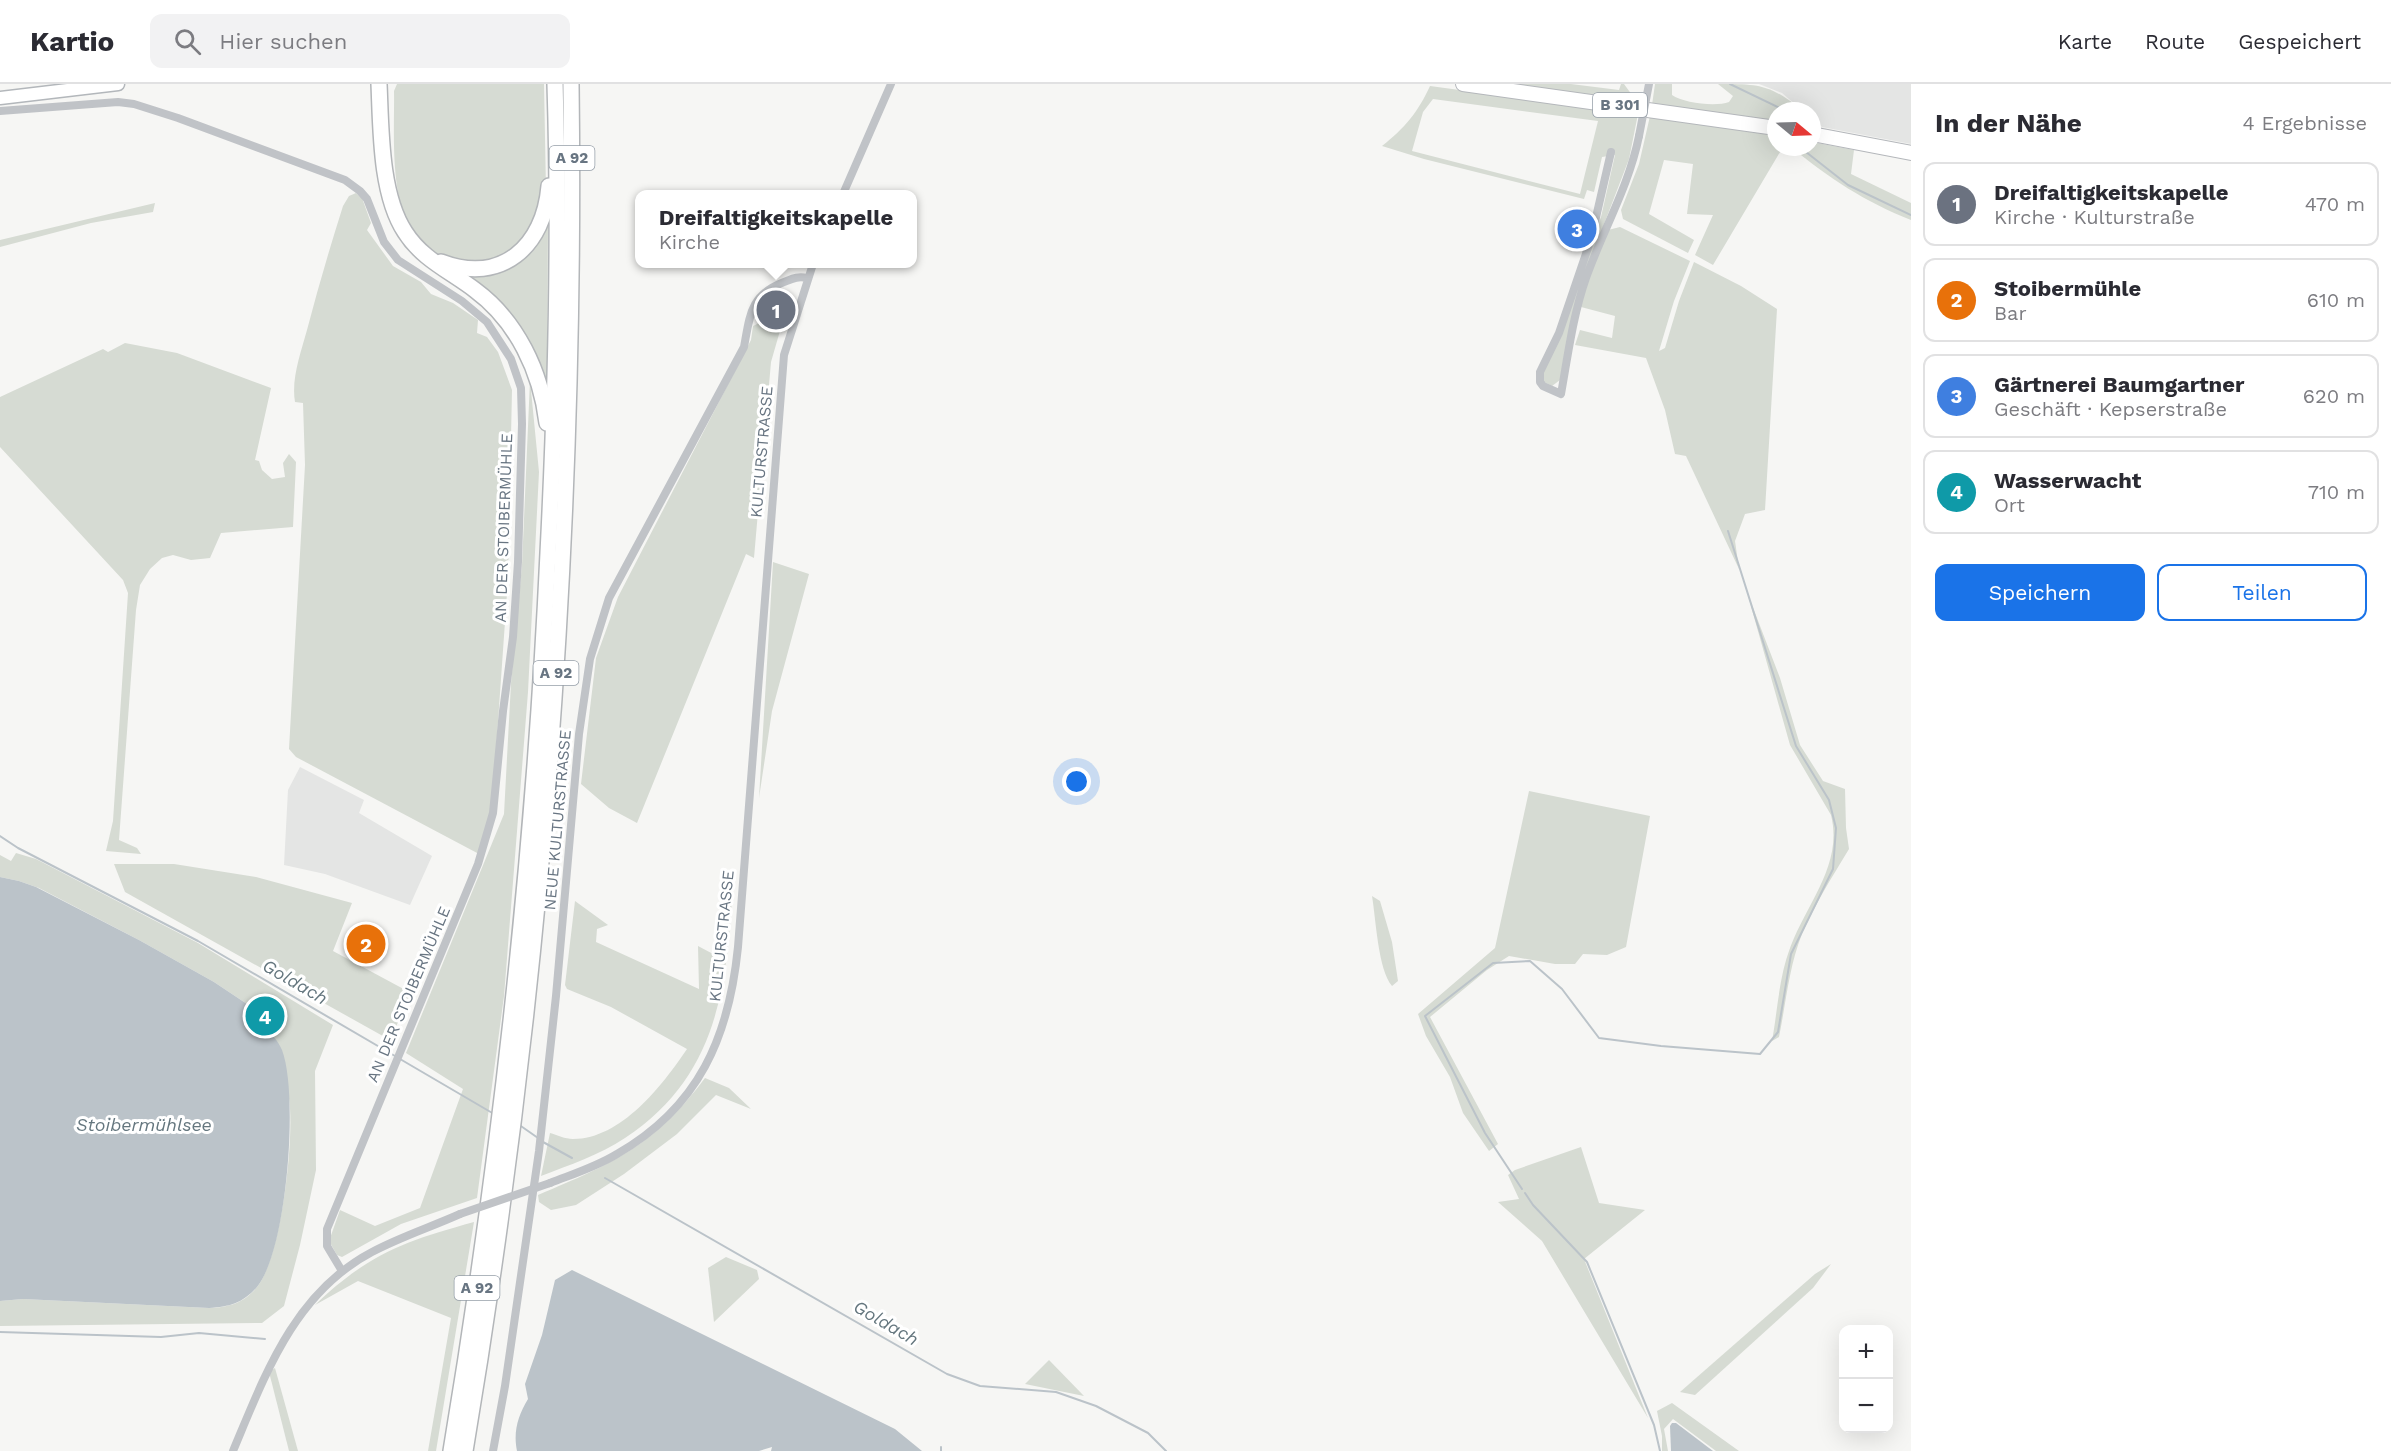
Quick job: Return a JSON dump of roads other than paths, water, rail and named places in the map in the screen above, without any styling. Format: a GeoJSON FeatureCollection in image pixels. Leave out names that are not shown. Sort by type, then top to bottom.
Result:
{"type":"FeatureCollection","features":[{"type":"Feature","properties":{"kind":"highway"},"geometry":{"type":"LineString","coordinates":[[368,84],[380,100]]}},
{"type":"Feature","properties":{"kind":"highway"},"geometry":{"type":"LineString","coordinates":[[379,84],[385,167],[391,199],[403,230],[414,245],[438,266],[476,290],[499,312],[520,339],[544,401],[547,430],[546,467],[552,482]]}},
{"type":"Feature","properties":{"kind":"highway","name":"A 92"},"geometry":{"type":"LineString","coordinates":[[451,1451],[508,1119],[530,851],[552,482],[557,328],[555,84]]}},
{"type":"Feature","properties":{"kind":"highway","name":"A 92"},"geometry":{"type":"LineString","coordinates":[[465,1451],[543,853],[561,594],[570,414],[573,232],[571,84]]}},
{"type":"Feature","properties":{"kind":"highway"},"geometry":{"type":"LineString","coordinates":[[430,258],[463,268],[481,268],[496,266],[516,255],[531,241],[542,220],[551,168],[557,152]]}},
{"type":"Feature","properties":{"kind":"main road"},"geometry":{"type":"LineString","coordinates":[[0,98],[118,84]]}},
{"type":"Feature","properties":{"kind":"main road","name":"B 301"},"geometry":{"type":"LineString","coordinates":[[1463,84],[1767,127]]}},
{"type":"Feature","properties":{"kind":"main road"},"geometry":{"type":"LineString","coordinates":[[1821,136],[1911,153]]}},
{"type":"Feature","properties":{"kind":"street"},"geometry":{"type":"LineString","coordinates":[[845,190],[891,84]]}},
{"type":"Feature","properties":{"kind":"street"},"geometry":{"type":"LineString","coordinates":[[1611,152],[1591,239],[1559,333],[1540,372],[1540,382],[1543,386],[1561,394],[1581,295],[1623,189],[1639,136],[1649,84]]}},
{"type":"Feature","properties":{"kind":"street","name":"AN DER STOIBERMÜHLE"},"geometry":{"type":"LineString","coordinates":[[0,111],[118,102],[134,104],[345,180],[360,190],[367,199],[378,230],[392,253],[405,265],[480,315],[499,339],[514,365],[523,412],[517,580],[494,806],[478,864],[327,1229],[327,1246],[342,1271]]}},
{"type":"Feature","properties":{"kind":"street"},"geometry":{"type":"LineString","coordinates":[[807,278],[811,268]]}},
{"type":"Feature","properties":{"kind":"street","name":"NEUE KULTURSTRASSE"},"geometry":{"type":"LineString","coordinates":[[493,1451],[505,1386],[539,1151],[556,996],[579,734],[590,659],[609,598],[744,347],[755,303],[770,287],[798,276],[807,278]]}},
{"type":"Feature","properties":{"kind":"street","name":"KULTURSTRASSE"},"geometry":{"type":"LineString","coordinates":[[233,1451],[278,1349],[301,1313],[342,1271],[370,1252],[460,1214],[550,1183],[615,1155],[648,1134],[690,1090],[720,1037],[730,1005],[739,926],[784,355],[807,278]]}},
{"type":"Feature","properties":{"kind":"water","name":"Stoibermühlsee"},"geometry":{"type":"Polygon","coordinates":[[[0,877],[36,887],[214,982],[247,1004],[252,1014],[252,1022],[256,1026],[263,1025],[280,1046],[287,1071],[289,1101],[287,1172],[283,1208],[267,1268],[257,1287],[241,1300],[223,1307],[209,1308],[23,1299],[0,1301],[0,877]]]}},
{"type":"Feature","properties":{"kind":"water"},"geometry":{"type":"Polygon","coordinates":[[[572,1270],[895,1429],[922,1451],[771,1451],[772,1447],[759,1451],[517,1451],[517,1424],[528,1399],[525,1384],[542,1335],[555,1280],[572,1270]]]}},
{"type":"Feature","properties":{"kind":"water"},"geometry":{"type":"Polygon","coordinates":[[[1676,1423],[1713,1451],[1671,1451],[1670,1426],[1676,1423]]]}},
{"type":"Feature","properties":{"kind":"waterway"},"geometry":{"type":"LineString","coordinates":[[1730,84],[1767,102]]}},
{"type":"Feature","properties":{"kind":"waterway"},"geometry":{"type":"LineString","coordinates":[[1811,156],[1848,185],[1911,215]]}},
{"type":"Feature","properties":{"kind":"waterway"},"geometry":{"type":"LineString","coordinates":[[1522,1189],[1485,1133],[1425,1016],[1493,963],[1530,961],[1562,989],[1599,1038],[1661,1046],[1760,1054],[1778,1032],[1791,954],[1833,869],[1836,828],[1829,800],[1796,746],[1728,531]]}},
{"type":"Feature","properties":{"kind":"waterway","name":"Goldach"},"geometry":{"type":"LineString","coordinates":[[0,836],[18,848],[198,941],[395,1056]]}},
{"type":"Feature","properties":{"kind":"waterway","name":"Goldach"},"geometry":{"type":"LineString","coordinates":[[400,1059],[494,1114]]}},
{"type":"Feature","properties":{"kind":"waterway","name":"Goldach"},"geometry":{"type":"LineString","coordinates":[[518,1124],[538,1138]]}},
{"type":"Feature","properties":{"kind":"waterway","name":"Goldach"},"geometry":{"type":"LineString","coordinates":[[543,1142],[572,1158]]}},
{"type":"Feature","properties":{"kind":"waterway","name":"Goldach"},"geometry":{"type":"LineString","coordinates":[[605,1178],[947,1374],[980,1386],[1056,1392],[1096,1406],[1148,1433],[1166,1451]]}},
{"type":"Feature","properties":{"kind":"waterway"},"geometry":{"type":"LineString","coordinates":[[1525,1193],[1533,1205],[1587,1262],[1654,1425],[1660,1451]]}},
{"type":"Feature","properties":{"kind":"waterway"},"geometry":{"type":"LineString","coordinates":[[0,1332],[161,1337],[199,1333],[265,1339]]}},
{"type":"Feature","properties":{"kind":"place","name":"Gärtnerei Baumgartner"},"geometry":{"type":"Point","coordinates":[1577,229]}},
{"type":"Feature","properties":{"kind":"place","name":"Dreifaltigkeitskapelle"},"geometry":{"type":"Point","coordinates":[776,310]}},
{"type":"Feature","properties":{"kind":"place","name":"Stoibermühle"},"geometry":{"type":"Point","coordinates":[366,944]}},
{"type":"Feature","properties":{"kind":"place","name":"Wasserwacht"},"geometry":{"type":"Point","coordinates":[265,1016]}}]}
